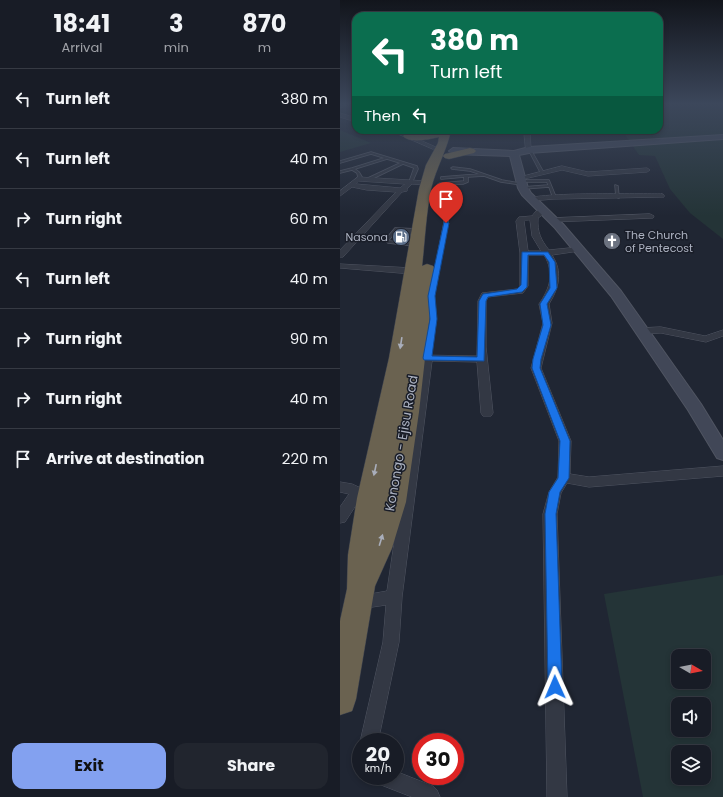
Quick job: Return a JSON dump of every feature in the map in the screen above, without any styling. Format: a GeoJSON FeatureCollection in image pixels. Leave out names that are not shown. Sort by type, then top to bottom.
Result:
{"type":"FeatureCollection","features":[{"type":"Feature","properties":{"kind":"highway"},"geometry":{"type":"LineString","coordinates":[[438,182],[449,148],[449,141]]}},
{"type":"Feature","properties":{"kind":"highway","name":"Konongo - Ejisu Road"},"geometry":{"type":"LineString","coordinates":[[340,699],[360,595],[363,496],[398,358],[412,271],[413,237],[438,182]]}},
{"type":"Feature","properties":{"kind":"highway","name":"Konongo - Ejisu Road"},"geometry":{"type":"LineString","coordinates":[[360,595],[379,548],[392,502],[422,358],[428,296],[431,240],[438,182]]}},
{"type":"Feature","properties":{"kind":"main road"},"geometry":{"type":"LineString","coordinates":[[449,148],[514,154],[529,150],[660,141]]}},
{"type":"Feature","properties":{"kind":"main road"},"geometry":{"type":"LineString","coordinates":[[514,154],[522,183],[530,199],[544,216],[579,249],[616,294],[695,408],[723,454]]}},
{"type":"Feature","properties":{"kind":"street"},"geometry":{"type":"LineString","coordinates":[[424,141],[449,148]]}},
{"type":"Feature","properties":{"kind":"street"},"geometry":{"type":"LineString","coordinates":[[528,141],[529,150]]}},
{"type":"Feature","properties":{"kind":"street"},"geometry":{"type":"LineString","coordinates":[[522,183],[527,177],[541,171],[570,168],[580,173],[595,174],[647,170]]}},
{"type":"Feature","properties":{"kind":"street"},"geometry":{"type":"LineString","coordinates":[[340,194],[358,179],[438,182]]}},
{"type":"Feature","properties":{"kind":"street"},"geometry":{"type":"LineString","coordinates":[[340,255],[400,191],[411,182]]}},
{"type":"Feature","properties":{"kind":"street"},"geometry":{"type":"LineString","coordinates":[[352,185],[400,191],[438,182]]}},
{"type":"Feature","properties":{"kind":"street"},"geometry":{"type":"LineString","coordinates":[[530,199],[554,196],[662,196]]}},
{"type":"Feature","properties":{"kind":"street"},"geometry":{"type":"LineString","coordinates":[[544,216],[537,240],[552,262],[554,283],[552,292],[544,304],[547,325],[537,359],[536,368],[565,441],[564,478],[555,492],[550,514],[557,797]]}},
{"type":"Feature","properties":{"kind":"street"},"geometry":{"type":"LineString","coordinates":[[487,413],[481,359],[482,301],[485,296],[520,291],[524,286],[524,253],[520,222],[522,219],[544,216],[650,216]]}},
{"type":"Feature","properties":{"kind":"street"},"geometry":{"type":"LineString","coordinates":[[524,253],[546,253],[579,249]]}},
{"type":"Feature","properties":{"kind":"street"},"geometry":{"type":"LineString","coordinates":[[340,266],[412,271]]}},
{"type":"Feature","properties":{"kind":"street"},"geometry":{"type":"LineString","coordinates":[[642,331],[662,330],[706,339],[723,333]]}},
{"type":"Feature","properties":{"kind":"street"},"geometry":{"type":"LineString","coordinates":[[371,733],[391,642],[394,597],[422,358],[481,359]]}},
{"type":"Feature","properties":{"kind":"street"},"geometry":{"type":"LineString","coordinates":[[564,478],[589,482],[723,471]]}},
{"type":"Feature","properties":{"kind":"street"},"geometry":{"type":"LineString","coordinates":[[340,487],[347,487],[363,496],[340,518]]}},
{"type":"Feature","properties":{"kind":"street"},"geometry":{"type":"LineString","coordinates":[[360,595],[394,597]]}},
{"type":"Feature","properties":{"kind":"street"},"geometry":{"type":"LineString","coordinates":[[404,784],[426,793],[430,797]]}},
{"type":"Feature","properties":{"kind":"lane"},"geometry":{"type":"LineString","coordinates":[[529,150],[534,155],[536,164],[541,171]]}},
{"type":"Feature","properties":{"kind":"lane"},"geometry":{"type":"LineString","coordinates":[[340,162],[367,153],[387,158],[416,167],[411,182]]}},
{"type":"Feature","properties":{"kind":"lane"},"geometry":{"type":"LineString","coordinates":[[340,172],[387,158]]}},
{"type":"Feature","properties":{"kind":"lane"},"geometry":{"type":"LineString","coordinates":[[369,179],[402,163]]}},
{"type":"Feature","properties":{"kind":"lane"},"geometry":{"type":"LineString","coordinates":[[453,168],[470,170],[488,175],[501,181],[550,186]]}},
{"type":"Feature","properties":{"kind":"lane"},"geometry":{"type":"LineString","coordinates":[[353,169],[358,173],[360,177],[358,179]]}},
{"type":"Feature","properties":{"kind":"lane"},"geometry":{"type":"LineString","coordinates":[[438,182],[488,175]]}},
{"type":"Feature","properties":{"kind":"lane"},"geometry":{"type":"LineString","coordinates":[[438,182],[465,183],[466,177]]}},
{"type":"Feature","properties":{"kind":"lane"},"geometry":{"type":"LineString","coordinates":[[522,183],[548,181],[554,196]]}},
{"type":"Feature","properties":{"kind":"lane"},"geometry":{"type":"LineString","coordinates":[[616,186],[618,197]]}},
{"type":"Feature","properties":{"kind":"shaded area"},"geometry":{"type":"Polygon","coordinates":[[[340,141],[367,141],[371,143],[340,152],[340,141]]]}},
{"type":"Feature","properties":{"kind":"shaded area"},"geometry":{"type":"Polygon","coordinates":[[[630,141],[723,141],[723,239],[690,213],[670,189],[655,156],[639,155],[630,141]]]}},
{"type":"Feature","properties":{"kind":"shaded area"},"geometry":{"type":"Polygon","coordinates":[[[723,575],[723,797],[643,797],[604,594],[723,575]]]}},
{"type":"Feature","properties":{"kind":"place","name":"Nasona"},"geometry":{"type":"Point","coordinates":[401,237]}},
{"type":"Feature","properties":{"kind":"place","name":"The Church of Pentecost"},"geometry":{"type":"Point","coordinates":[612,241]}},
{"type":"Feature","properties":{"kind":"route"},"geometry":{"type":"LineString","coordinates":[[446,223],[431,296],[433,319],[427,358],[481,359],[482,301],[485,296],[500,292],[520,291],[524,286],[524,253],[546,253],[552,262],[554,283],[552,292],[544,302],[548,319],[536,368],[565,441],[564,478],[555,492],[550,514],[555,687]]}}]}
